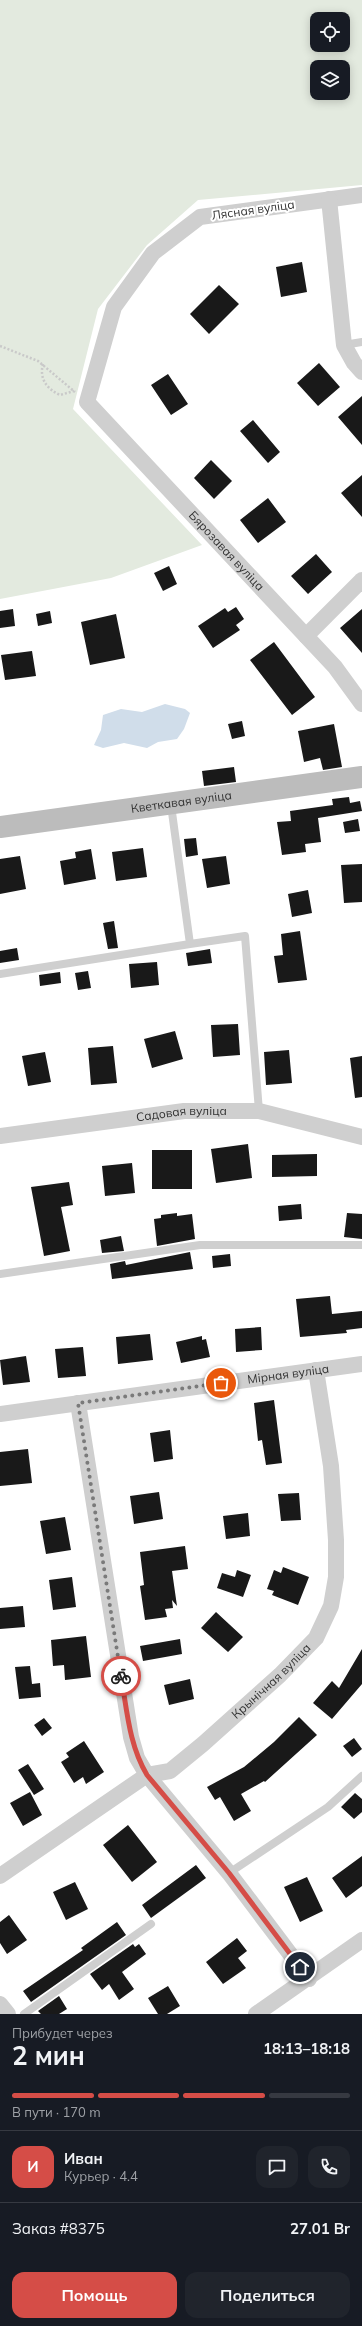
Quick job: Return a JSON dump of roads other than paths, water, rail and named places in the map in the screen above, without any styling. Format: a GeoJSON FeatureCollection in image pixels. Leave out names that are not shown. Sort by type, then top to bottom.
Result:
{"type":"FeatureCollection","features":[{"type":"Feature","properties":{"kind":"street","name":"Лясная вуліца"},"geometry":{"type":"LineString","coordinates":[[87,402],[114,307],[153,253],[200,217],[362,195]]}},
{"type":"Feature","properties":{"kind":"street"},"geometry":{"type":"LineString","coordinates":[[329,199],[344,345],[354,363],[362,372]]}},
{"type":"Feature","properties":{"kind":"street","name":"Бярозавая вуліца"},"geometry":{"type":"LineString","coordinates":[[87,402],[335,667],[360,696]]}},
{"type":"Feature","properties":{"kind":"street"},"geometry":{"type":"LineString","coordinates":[[306,636],[362,580]]}},
{"type":"Feature","properties":{"kind":"street","name":"Кветкавая вуліца"},"geometry":{"type":"LineString","coordinates":[[0,827],[362,777]]}},
{"type":"Feature","properties":{"kind":"street","name":"Садовая вуліца"},"geometry":{"type":"LineString","coordinates":[[0,1136],[184,1111],[259,1111],[362,1136]]}},
{"type":"Feature","properties":{"kind":"street","name":"Мірная вуліца"},"geometry":{"type":"LineString","coordinates":[[0,1414],[362,1364]]}},
{"type":"Feature","properties":{"kind":"street","name":"Крынічная вуліца"},"geometry":{"type":"LineString","coordinates":[[0,1876],[147,1775],[170,1771],[203,1744],[274,1680],[316,1638],[331,1606],[336,1576],[336,1540],[331,1466],[316,1370]]}},
{"type":"Feature","properties":{"kind":"street"},"geometry":{"type":"LineString","coordinates":[[78,1403],[131,1737],[137,1758],[147,1775],[229,1873],[309,1979]]}},
{"type":"Feature","properties":{"kind":"street"},"geometry":{"type":"LineString","coordinates":[[256,2014],[309,1979],[362,1940]]}},
{"type":"Feature","properties":{"kind":"street"},"geometry":{"type":"LineString","coordinates":[[0,2004],[8,2014]]}},
{"type":"Feature","properties":{"kind":"lane"},"geometry":{"type":"LineString","coordinates":[[344,345],[362,342]]}},
{"type":"Feature","properties":{"kind":"lane"},"geometry":{"type":"LineString","coordinates":[[171,803],[190,944]]}},
{"type":"Feature","properties":{"kind":"lane"},"geometry":{"type":"LineString","coordinates":[[0,974],[245,936],[259,1111]]}},
{"type":"Feature","properties":{"kind":"lane"},"geometry":{"type":"LineString","coordinates":[[0,1274],[200,1246],[362,1245]]}},
{"type":"Feature","properties":{"kind":"lane"},"geometry":{"type":"LineString","coordinates":[[229,1873],[328,1807],[362,1776]]}},
{"type":"Feature","properties":{"kind":"lane"},"geometry":{"type":"LineString","coordinates":[[24,2014],[151,1924]]}},
{"type":"Feature","properties":{"kind":"water"},"geometry":{"type":"Polygon","coordinates":[[[165,704],[185,709],[190,713],[184,729],[177,739],[158,742],[147,748],[124,743],[103,748],[94,745],[101,730],[103,715],[121,709],[142,712],[165,704]]]}}]}
